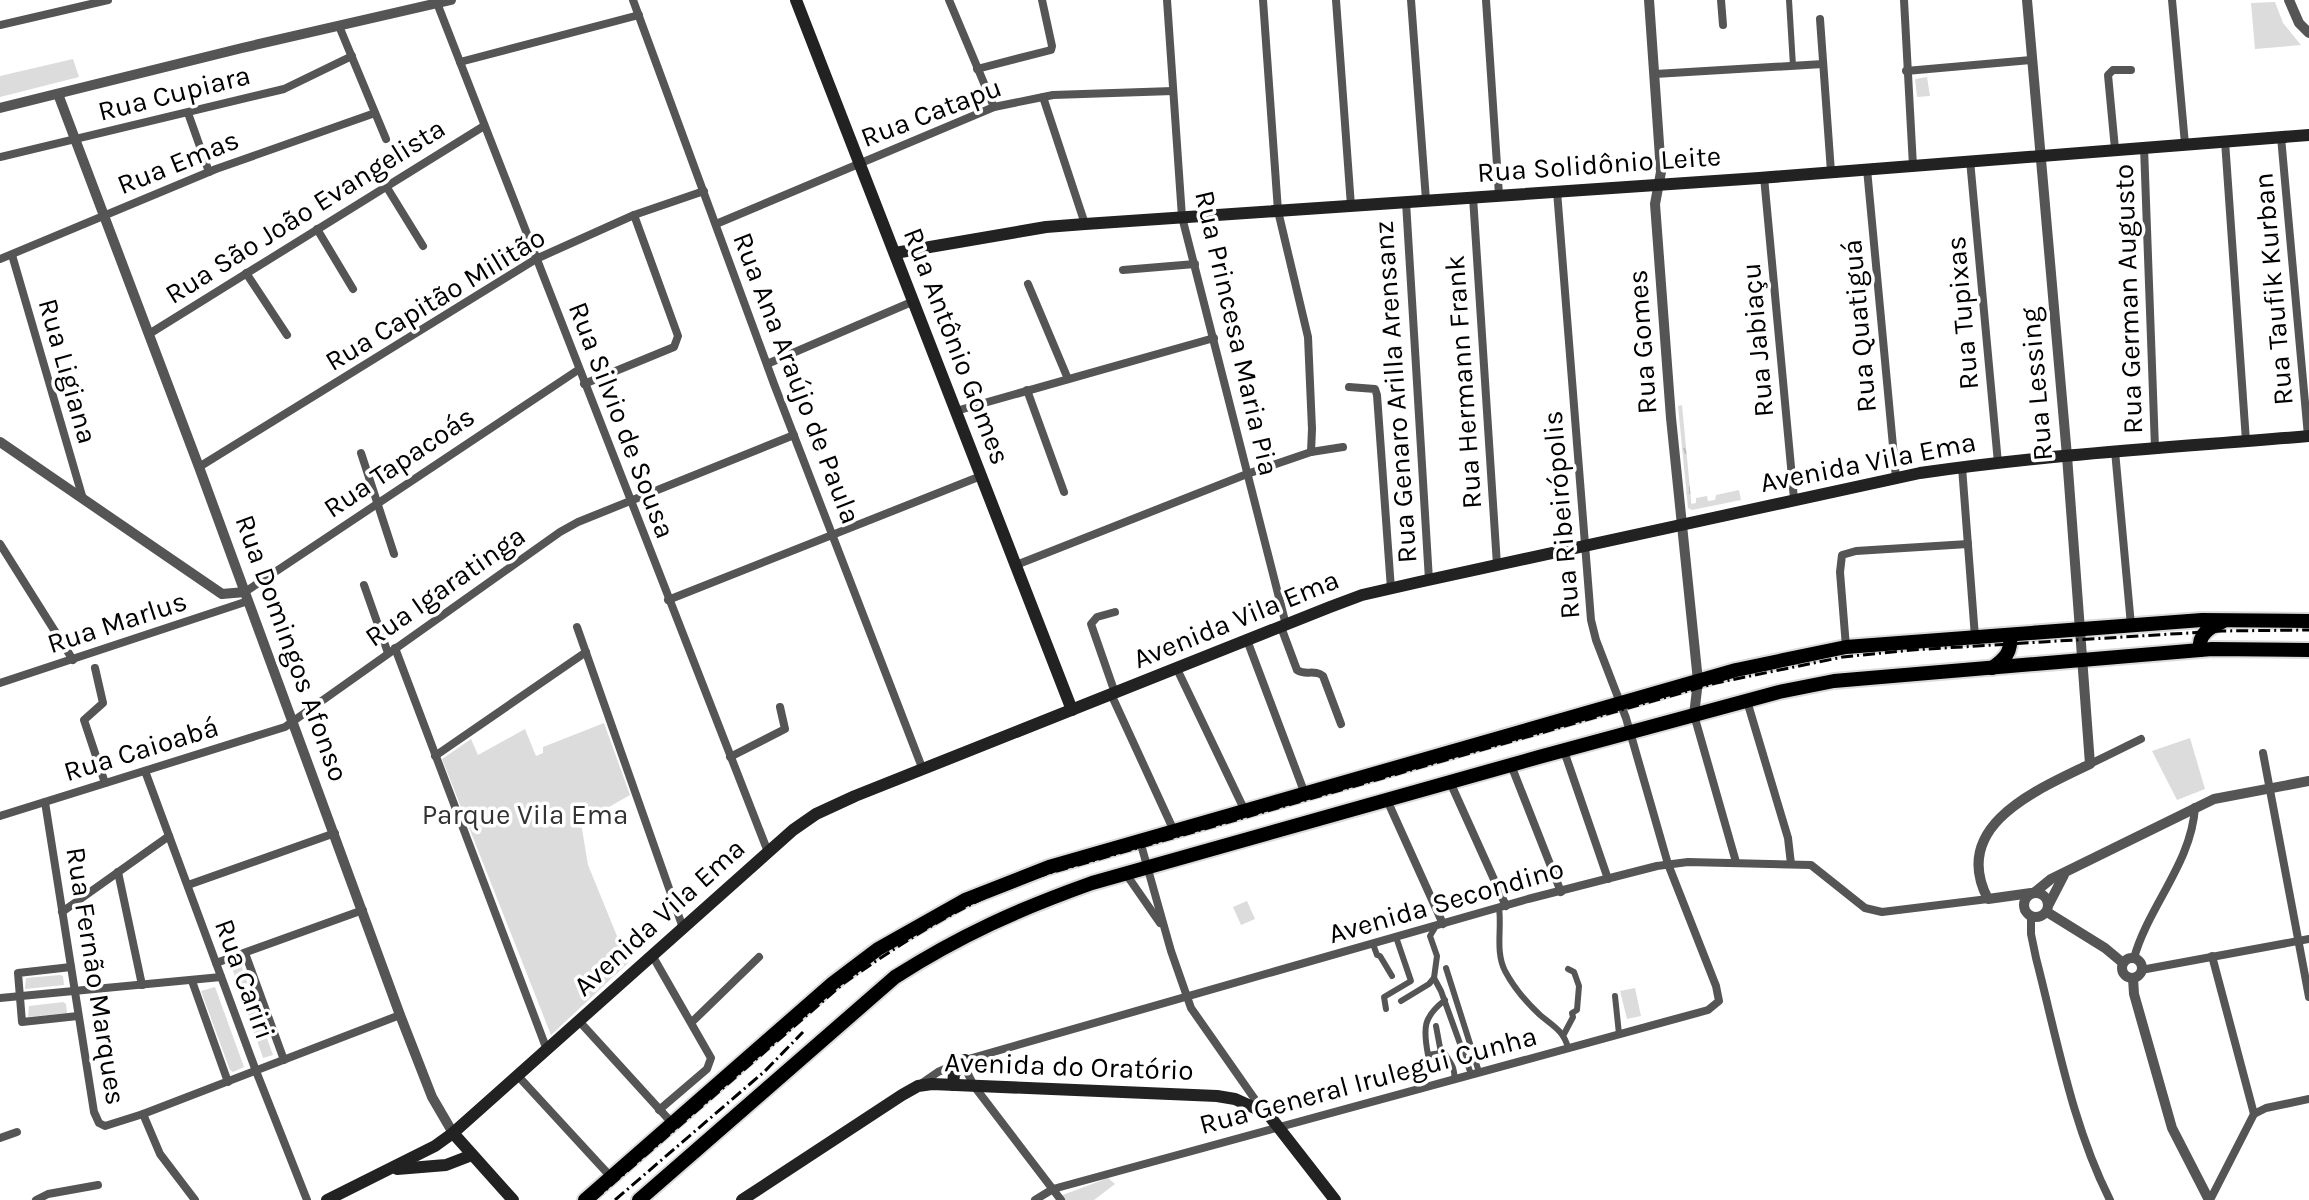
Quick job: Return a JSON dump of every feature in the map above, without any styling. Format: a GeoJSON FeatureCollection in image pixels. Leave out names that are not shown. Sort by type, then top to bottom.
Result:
{"type":"FeatureCollection","features":[{"type":"Feature","properties":{"kind":"main road","name":"Rua Antônio Gomes"},"geometry":{"type":"LineString","coordinates":[[796,0],[1072,710]]}},
{"type":"Feature","properties":{"kind":"main road","name":"Rua Solidônio Leite"},"geometry":{"type":"LineString","coordinates":[[895,253],[1046,227],[1658,185],[2309,135]]}},
{"type":"Feature","properties":{"kind":"main road","name":"Avenida Vila Ema"},"geometry":{"type":"LineString","coordinates":[[336,1198],[435,1146],[453,1133],[768,852],[800,825],[830,806],[1362,595],[1896,478],[1962,467],[2115,451],[2308,436]]}},
{"type":"Feature","properties":{"kind":"main road"},"geometry":{"type":"LineString","coordinates":[[2200,650],[2203,633],[2226,620]]}},
{"type":"Feature","properties":{"kind":"main road"},"geometry":{"type":"LineString","coordinates":[[585,1200],[833,983],[878,949],[924,921],[998,886],[1174,831],[1698,681],[1805,654],[1846,647],[2131,625],[2226,620],[2309,621]]}},
{"type":"Feature","properties":{"kind":"main road"},"geometry":{"type":"LineString","coordinates":[[1991,668],[2004,659],[2012,647],[2010,635]]}},
{"type":"Feature","properties":{"kind":"main road"},"geometry":{"type":"LineString","coordinates":[[639,1200],[895,977],[939,949],[1025,906],[1126,874],[1511,765],[1747,701],[1844,679],[2200,650],[2309,650]]}},
{"type":"Feature","properties":{"kind":"main road"},"geometry":{"type":"LineString","coordinates":[[953,1085],[954,1074],[965,1060]]}},
{"type":"Feature","properties":{"kind":"main road","name":"Avenida do Oratório"},"geometry":{"type":"LineString","coordinates":[[742,1200],[918,1086],[953,1085],[1217,1096],[1261,1109],[1279,1127],[1335,1200]]}},
{"type":"Feature","properties":{"kind":"main road","name":"Rua Domingos Afonso"},"geometry":{"type":"LineString","coordinates":[[453,1133],[513,1200]]}},
{"type":"Feature","properties":{"kind":"main road"},"geometry":{"type":"LineString","coordinates":[[390,1169],[446,1165],[472,1155]]}},
{"type":"Feature","properties":{"kind":"street"},"geometry":{"type":"LineString","coordinates":[[0,25],[108,0]]}},
{"type":"Feature","properties":{"kind":"street"},"geometry":{"type":"LineString","coordinates":[[0,108],[451,0]]}},
{"type":"Feature","properties":{"kind":"street","name":"Rua Ana Araújo de Paula"},"geometry":{"type":"LineString","coordinates":[[633,0],[767,364],[923,770]]}},
{"type":"Feature","properties":{"kind":"street"},"geometry":{"type":"LineString","coordinates":[[949,0],[994,107]]}},
{"type":"Feature","properties":{"kind":"street"},"geometry":{"type":"LineString","coordinates":[[977,69],[1051,50],[1042,0]]}},
{"type":"Feature","properties":{"kind":"street","name":"Rua Princesa Maria Pia"},"geometry":{"type":"LineString","coordinates":[[1167,0],[1182,217],[1297,670],[1323,676],[1341,724]]}},
{"type":"Feature","properties":{"kind":"street"},"geometry":{"type":"LineString","coordinates":[[1263,0],[1278,211],[1306,325],[1311,452]]}},
{"type":"Feature","properties":{"kind":"street"},"geometry":{"type":"LineString","coordinates":[[1336,0],[1351,206]]}},
{"type":"Feature","properties":{"kind":"street"},"geometry":{"type":"LineString","coordinates":[[1411,0],[1426,200]]}},
{"type":"Feature","properties":{"kind":"street"},"geometry":{"type":"LineString","coordinates":[[1486,0],[1499,195]]}},
{"type":"Feature","properties":{"kind":"street","name":"Rua Gomes"},"geometry":{"type":"LineString","coordinates":[[1649,0],[1661,172],[1655,196],[1656,219],[1698,681],[1694,715]]}},
{"type":"Feature","properties":{"kind":"street"},"geometry":{"type":"LineString","coordinates":[[1721,0],[1723,25]]}},
{"type":"Feature","properties":{"kind":"street"},"geometry":{"type":"LineString","coordinates":[[1789,0],[1793,66]]}},
{"type":"Feature","properties":{"kind":"street"},"geometry":{"type":"LineString","coordinates":[[1904,0],[1913,166]]}},
{"type":"Feature","properties":{"kind":"street","name":"Rua Lessing"},"geometry":{"type":"LineString","coordinates":[[2027,0],[2090,764]]}},
{"type":"Feature","properties":{"kind":"street"},"geometry":{"type":"LineString","coordinates":[[2172,0],[2185,144]]}},
{"type":"Feature","properties":{"kind":"street"},"geometry":{"type":"LineString","coordinates":[[2289,0],[2299,23],[2309,33]]}},
{"type":"Feature","properties":{"kind":"street","name":"Rua Silvio de Sousa"},"geometry":{"type":"LineString","coordinates":[[437,3],[768,852]]}},
{"type":"Feature","properties":{"kind":"street"},"geometry":{"type":"LineString","coordinates":[[460,62],[639,15]]}},
{"type":"Feature","properties":{"kind":"street"},"geometry":{"type":"LineString","coordinates":[[1820,19],[1831,172]]}},
{"type":"Feature","properties":{"kind":"street"},"geometry":{"type":"LineString","coordinates":[[339,26],[386,139]]}},
{"type":"Feature","properties":{"kind":"street","name":"Rua Cupiara"},"geometry":{"type":"LineString","coordinates":[[0,157],[284,89],[352,56]]}},
{"type":"Feature","properties":{"kind":"street"},"geometry":{"type":"LineString","coordinates":[[1906,71],[2031,60]]}},
{"type":"Feature","properties":{"kind":"street"},"geometry":{"type":"LineString","coordinates":[[1655,74],[1823,64]]}},
{"type":"Feature","properties":{"kind":"street"},"geometry":{"type":"LineString","coordinates":[[2115,149],[2108,75],[2113,70],[2131,70]]}},
{"type":"Feature","properties":{"kind":"street","name":"Rua Catapu"},"geometry":{"type":"LineString","coordinates":[[716,224],[994,107],[1043,97],[1097,92],[1173,91]]}},
{"type":"Feature","properties":{"kind":"street","name":"Rua Domingos Afonso"},"geometry":{"type":"LineString","coordinates":[[58,94],[335,833],[400,1015],[432,1097],[453,1133]]}},
{"type":"Feature","properties":{"kind":"street"},"geometry":{"type":"LineString","coordinates":[[1043,97],[1085,224]]}},
{"type":"Feature","properties":{"kind":"street"},"geometry":{"type":"LineString","coordinates":[[188,113],[209,172]]}},
{"type":"Feature","properties":{"kind":"street","name":"Rua Emas"},"geometry":{"type":"LineString","coordinates":[[0,259],[209,172],[375,113]]}},
{"type":"Feature","properties":{"kind":"street","name":"Rua São João Evangelista"},"geometry":{"type":"LineString","coordinates":[[149,334],[484,126]]}},
{"type":"Feature","properties":{"kind":"street","name":"Rua Taufik Kurban"},"geometry":{"type":"LineString","coordinates":[[2281,137],[2308,436]]}},
{"type":"Feature","properties":{"kind":"street"},"geometry":{"type":"LineString","coordinates":[[2225,141],[2246,441]]}},
{"type":"Feature","properties":{"kind":"street","name":"Rua German Augusto"},"geometry":{"type":"LineString","coordinates":[[2144,147],[2155,448]]}},
{"type":"Feature","properties":{"kind":"street","name":"Rua Tupixas"},"geometry":{"type":"LineString","coordinates":[[1970,160],[1998,463]]}},
{"type":"Feature","properties":{"kind":"street","name":"Rua Quatiguá"},"geometry":{"type":"LineString","coordinates":[[1867,169],[1896,478]]}},
{"type":"Feature","properties":{"kind":"street","name":"Rua Jabiaçu"},"geometry":{"type":"LineString","coordinates":[[1764,177],[1794,499]]}},
{"type":"Feature","properties":{"kind":"street"},"geometry":{"type":"LineString","coordinates":[[386,186],[423,246]]}},
{"type":"Feature","properties":{"kind":"street","name":"Rua Capitão Militão"},"geometry":{"type":"LineString","coordinates":[[199,467],[536,259],[634,215],[704,191]]}},
{"type":"Feature","properties":{"kind":"street","name":"Rua Ribeirópolis"},"geometry":{"type":"LineString","coordinates":[[1557,191],[1591,620],[1631,733],[1668,864],[1716,986],[1719,1001],[1715,1006]]}},
{"type":"Feature","properties":{"kind":"street","name":"Rua Hermann Frank"},"geometry":{"type":"LineString","coordinates":[[1473,197],[1497,565]]}},
{"type":"Feature","properties":{"kind":"street","name":"Rua Genaro Arilla Arensanz"},"geometry":{"type":"LineString","coordinates":[[1406,202],[1429,580]]}},
{"type":"Feature","properties":{"kind":"street"},"geometry":{"type":"LineString","coordinates":[[584,384],[678,343],[634,215]]}},
{"type":"Feature","properties":{"kind":"street"},"geometry":{"type":"LineString","coordinates":[[317,229],[353,289]]}},
{"type":"Feature","properties":{"kind":"street","name":"Rua Ligiana"},"geometry":{"type":"LineString","coordinates":[[12,255],[83,499]]}},
{"type":"Feature","properties":{"kind":"street"},"geometry":{"type":"LineString","coordinates":[[1123,270],[1195,264]]}},
{"type":"Feature","properties":{"kind":"street"},"geometry":{"type":"LineString","coordinates":[[246,273],[287,335]]}},
{"type":"Feature","properties":{"kind":"street"},"geometry":{"type":"LineString","coordinates":[[1028,284],[1068,379]]}},
{"type":"Feature","properties":{"kind":"street"},"geometry":{"type":"LineString","coordinates":[[767,364],[914,301]]}},
{"type":"Feature","properties":{"kind":"street"},"geometry":{"type":"LineString","coordinates":[[956,411],[1214,338]]}},
{"type":"Feature","properties":{"kind":"street","name":"Rua Tapacoás"},"geometry":{"type":"LineString","coordinates":[[246,596],[377,503],[578,370]]}},
{"type":"Feature","properties":{"kind":"street"},"geometry":{"type":"LineString","coordinates":[[1349,387],[1375,389],[1377,395],[1391,589]]}},
{"type":"Feature","properties":{"kind":"street"},"geometry":{"type":"LineString","coordinates":[[1027,390],[1064,492]]}},
{"type":"Feature","properties":{"kind":"street","name":"Rua Igaratinga"},"geometry":{"type":"LineString","coordinates":[[293,722],[560,532],[794,435]]}},
{"type":"Feature","properties":{"kind":"street"},"geometry":{"type":"LineString","coordinates":[[0,442],[222,594],[246,596]]}},
{"type":"Feature","properties":{"kind":"street"},"geometry":{"type":"LineString","coordinates":[[1016,565],[1247,474],[1311,452],[1343,447]]}},
{"type":"Feature","properties":{"kind":"street"},"geometry":{"type":"LineString","coordinates":[[2115,451],[2131,625]]}},
{"type":"Feature","properties":{"kind":"street"},"geometry":{"type":"LineString","coordinates":[[361,453],[394,554]]}},
{"type":"Feature","properties":{"kind":"street"},"geometry":{"type":"LineString","coordinates":[[1962,467],[1975,637]]}},
{"type":"Feature","properties":{"kind":"street"},"geometry":{"type":"LineString","coordinates":[[668,600],[981,476]]}},
{"type":"Feature","properties":{"kind":"street"},"geometry":{"type":"LineString","coordinates":[[0,544],[73,660]]}},
{"type":"Feature","properties":{"kind":"street"},"geometry":{"type":"LineString","coordinates":[[1846,647],[1840,572],[1842,555],[1856,551],[1968,544]]}},
{"type":"Feature","properties":{"kind":"street"},"geometry":{"type":"LineString","coordinates":[[364,585],[435,756],[547,1050]]}},
{"type":"Feature","properties":{"kind":"street","name":"Rua Marlus"},"geometry":{"type":"LineString","coordinates":[[0,683],[73,660],[246,596]]}},
{"type":"Feature","properties":{"kind":"street"},"geometry":{"type":"LineString","coordinates":[[1115,612],[1097,617],[1091,624],[1113,694],[1174,831]]}},
{"type":"Feature","properties":{"kind":"street"},"geometry":{"type":"LineString","coordinates":[[577,627],[683,928]]}},
{"type":"Feature","properties":{"kind":"street"},"geometry":{"type":"LineString","coordinates":[[1247,640],[1305,794]]}},
{"type":"Feature","properties":{"kind":"street"},"geometry":{"type":"LineString","coordinates":[[435,756],[586,652]]}},
{"type":"Feature","properties":{"kind":"street"},"geometry":{"type":"LineString","coordinates":[[95,668],[103,703],[84,720],[105,783]]}},
{"type":"Feature","properties":{"kind":"street"},"geometry":{"type":"LineString","coordinates":[[1177,669],[1245,811]]}},
{"type":"Feature","properties":{"kind":"street"},"geometry":{"type":"LineString","coordinates":[[1747,701],[1788,838],[1791,864]]}},
{"type":"Feature","properties":{"kind":"street"},"geometry":{"type":"LineString","coordinates":[[730,757],[785,729],[780,707]]}},
{"type":"Feature","properties":{"kind":"street"},"geometry":{"type":"LineString","coordinates":[[1694,715],[1736,862]]}},
{"type":"Feature","properties":{"kind":"street","name":"Rua Caioabá"},"geometry":{"type":"LineString","coordinates":[[0,816],[276,731],[293,722]]}},
{"type":"Feature","properties":{"kind":"street"},"geometry":{"type":"LineString","coordinates":[[2141,739],[2021,798],[2006,810],[1981,849],[1981,885],[1988,899],[2043,894],[2048,908],[2105,948],[2128,961],[2139,961],[2134,994],[2164,1107],[2210,1200]]}},
{"type":"Feature","properties":{"kind":"street"},"geometry":{"type":"LineString","coordinates":[[1564,751],[1608,879]]}},
{"type":"Feature","properties":{"kind":"street"},"geometry":{"type":"LineString","coordinates":[[2263,753],[2304,940],[2309,997]]}},
{"type":"Feature","properties":{"kind":"street"},"geometry":{"type":"LineString","coordinates":[[1511,765],[1561,892]]}},
{"type":"Feature","properties":{"kind":"street","name":"Rua Cariri"},"geometry":{"type":"LineString","coordinates":[[145,771],[307,1200]]}},
{"type":"Feature","properties":{"kind":"street"},"geometry":{"type":"LineString","coordinates":[[2110,1200],[2081,1128],[2024,903],[2051,879],[2195,807],[2214,799],[2309,781]]}},
{"type":"Feature","properties":{"kind":"street"},"geometry":{"type":"LineString","coordinates":[[1450,782],[1503,907],[1499,955],[1504,969],[1536,1011],[1564,1034],[1568,1048]]}},
{"type":"Feature","properties":{"kind":"street"},"geometry":{"type":"LineString","coordinates":[[1387,800],[1440,925],[1430,936],[1437,956],[1434,978],[1401,1001]]}},
{"type":"Feature","properties":{"kind":"street","name":"Rua Fernão Marques"},"geometry":{"type":"LineString","coordinates":[[45,802],[94,1112],[99,1123],[105,1126],[143,1114],[400,1015]]}},
{"type":"Feature","properties":{"kind":"street"},"geometry":{"type":"LineString","coordinates":[[2195,807],[2190,838],[2128,961],[2124,975],[2304,940]]}},
{"type":"Feature","properties":{"kind":"street"},"geometry":{"type":"LineString","coordinates":[[188,885],[335,833]]}},
{"type":"Feature","properties":{"kind":"street"},"geometry":{"type":"LineString","coordinates":[[62,912],[169,836]]}},
{"type":"Feature","properties":{"kind":"street"},"geometry":{"type":"LineString","coordinates":[[1140,841],[1165,930],[1196,1018],[1261,1109]]}},
{"type":"Feature","properties":{"kind":"street","name":"Avenida Secondino"},"geometry":{"type":"LineString","coordinates":[[918,1086],[938,1072],[965,1060],[1503,907],[1668,864],[1736,862],[1816,868],[1865,908],[1873,911],[1988,899]]}},
{"type":"Feature","properties":{"kind":"street"},"geometry":{"type":"LineString","coordinates":[[118,872],[142,985]]}},
{"type":"Feature","properties":{"kind":"street"},"geometry":{"type":"LineString","coordinates":[[1126,874],[1165,930]]}},
{"type":"Feature","properties":{"kind":"street"},"geometry":{"type":"LineString","coordinates":[[2002,899],[2040,917],[2048,908],[2064,875]]}},
{"type":"Feature","properties":{"kind":"street"},"geometry":{"type":"LineString","coordinates":[[216,963],[363,910]]}},
{"type":"Feature","properties":{"kind":"street"},"geometry":{"type":"LineString","coordinates":[[1386,1009],[1384,997],[1411,981],[1396,937]]}},
{"type":"Feature","properties":{"kind":"street"},"geometry":{"type":"LineString","coordinates":[[1373,944],[1392,976]]}},
{"type":"Feature","properties":{"kind":"street"},"geometry":{"type":"LineString","coordinates":[[245,953],[284,1060]]}},
{"type":"Feature","properties":{"kind":"street"},"geometry":{"type":"LineString","coordinates":[[652,955],[709,1050],[711,1063],[659,1110]]}},
{"type":"Feature","properties":{"kind":"street"},"geometry":{"type":"LineString","coordinates":[[2212,956],[2254,1114]]}},
{"type":"Feature","properties":{"kind":"street"},"geometry":{"type":"LineString","coordinates":[[692,1022],[759,957]]}},
{"type":"Feature","properties":{"kind":"street"},"geometry":{"type":"LineString","coordinates":[[71,967],[18,973],[22,1022],[78,1016]]}},
{"type":"Feature","properties":{"kind":"street"},"geometry":{"type":"LineString","coordinates":[[1446,968],[1475,1073]]}},
{"type":"Feature","properties":{"kind":"street"},"geometry":{"type":"LineString","coordinates":[[1564,1034],[1572,1013],[1577,1010],[1579,986],[1574,972],[1568,969]]}},
{"type":"Feature","properties":{"kind":"street"},"geometry":{"type":"LineString","coordinates":[[0,998],[221,977]]}},
{"type":"Feature","properties":{"kind":"street"},"geometry":{"type":"LineString","coordinates":[[1434,978],[1475,1073]]}},
{"type":"Feature","properties":{"kind":"street"},"geometry":{"type":"LineString","coordinates":[[192,981],[228,1082]]}},
{"type":"Feature","properties":{"kind":"street"},"geometry":{"type":"LineString","coordinates":[[1615,996],[1619,1034]]}},
{"type":"Feature","properties":{"kind":"street"},"geometry":{"type":"LineString","coordinates":[[1445,1000],[1434,1007],[1424,1028],[1428,1055],[1444,1052],[1455,1071],[1454,1079]]}},
{"type":"Feature","properties":{"kind":"street","name":"Rua General Irulegui Cunha"},"geometry":{"type":"LineString","coordinates":[[1035,1200],[1053,1189],[1715,1006]]}},
{"type":"Feature","properties":{"kind":"street"},"geometry":{"type":"LineString","coordinates":[[579,1021],[672,1123]]}},
{"type":"Feature","properties":{"kind":"street"},"geometry":{"type":"LineString","coordinates":[[1436,1026],[1441,1053]]}},
{"type":"Feature","properties":{"kind":"street"},"geometry":{"type":"LineString","coordinates":[[965,1060],[974,1086],[1061,1200]]}},
{"type":"Feature","properties":{"kind":"street"},"geometry":{"type":"LineString","coordinates":[[518,1076],[611,1177]]}},
{"type":"Feature","properties":{"kind":"street"},"geometry":{"type":"LineString","coordinates":[[2210,1200],[2254,1114],[2266,1108],[2309,1099]]}},
{"type":"Feature","properties":{"kind":"street"},"geometry":{"type":"LineString","coordinates":[[143,1114],[164,1161],[195,1200]]}},
{"type":"Feature","properties":{"kind":"street"},"geometry":{"type":"LineString","coordinates":[[0,1138],[17,1132]]}},
{"type":"Feature","properties":{"kind":"street"},"geometry":{"type":"LineString","coordinates":[[36,1200],[48,1194],[98,1185]]}},
{"type":"Feature","properties":{"kind":"green space"},"geometry":{"type":"Polygon","coordinates":[[[2275,2],[2283,23],[2301,45],[2255,49],[2251,3],[2275,2]]]}},
{"type":"Feature","properties":{"kind":"green space"},"geometry":{"type":"Polygon","coordinates":[[[73,59],[79,77],[0,97],[0,76],[73,59]]]}},
{"type":"Feature","properties":{"kind":"green space"},"geometry":{"type":"Polygon","coordinates":[[[1927,77],[1930,96],[1917,97],[1915,79],[1927,77]]]}},
{"type":"Feature","properties":{"kind":"green space"},"geometry":{"type":"Polygon","coordinates":[[[1682,405],[1692,510],[1688,508],[1678,406],[1682,405]]]}},
{"type":"Feature","properties":{"kind":"green space"},"geometry":{"type":"Polygon","coordinates":[[[1739,490],[1741,500],[1692,510],[1691,504],[1696,503],[1696,498],[1707,496],[1708,501],[1715,500],[1716,495],[1739,490]]]}},
{"type":"Feature","properties":{"kind":"green space","name":"Parque Vila Ema"},"geometry":{"type":"Polygon","coordinates":[[[604,723],[630,795],[581,823],[588,865],[628,963],[551,1035],[442,759],[471,739],[478,755],[525,729],[536,756],[543,753],[543,747],[604,723]]]}},
{"type":"Feature","properties":{"kind":"green space"},"geometry":{"type":"Polygon","coordinates":[[[2190,738],[2205,789],[2177,800],[2152,751],[2190,738]]]}},
{"type":"Feature","properties":{"kind":"green space"},"geometry":{"type":"Polygon","coordinates":[[[1247,901],[1255,919],[1241,925],[1233,907],[1247,901]]]}},
{"type":"Feature","properties":{"kind":"green space"},"geometry":{"type":"Polygon","coordinates":[[[241,965],[273,1055],[263,1058],[232,968],[241,965]]]}},
{"type":"Feature","properties":{"kind":"green space"},"geometry":{"type":"Polygon","coordinates":[[[63,976],[64,985],[25,989],[26,978],[63,976]]]}},
{"type":"Feature","properties":{"kind":"green space"},"geometry":{"type":"Polygon","coordinates":[[[215,987],[244,1067],[233,1072],[201,991],[215,987]]]}},
{"type":"Feature","properties":{"kind":"green space"},"geometry":{"type":"Polygon","coordinates":[[[1635,988],[1641,1016],[1627,1019],[1620,991],[1635,988]]]}},
{"type":"Feature","properties":{"kind":"green space"},"geometry":{"type":"Polygon","coordinates":[[[63,1002],[67,1013],[28,1017],[29,1006],[63,1002]]]}},
{"type":"Feature","properties":{"kind":"green space"},"geometry":{"type":"Polygon","coordinates":[[[1108,1178],[1115,1184],[1094,1200],[1063,1200],[1060,1196],[1108,1178]]]}},
{"type":"Feature","properties":{"kind":"railway"},"geometry":{"type":"LineString","coordinates":[[594,1200],[844,983],[960,910],[1036,877],[1716,683],[1843,657],[2221,631],[2309,630]]}},
{"type":"Feature","properties":{"kind":"railway"},"geometry":{"type":"LineString","coordinates":[[615,1200],[765,1071],[803,1032]]}}]}
